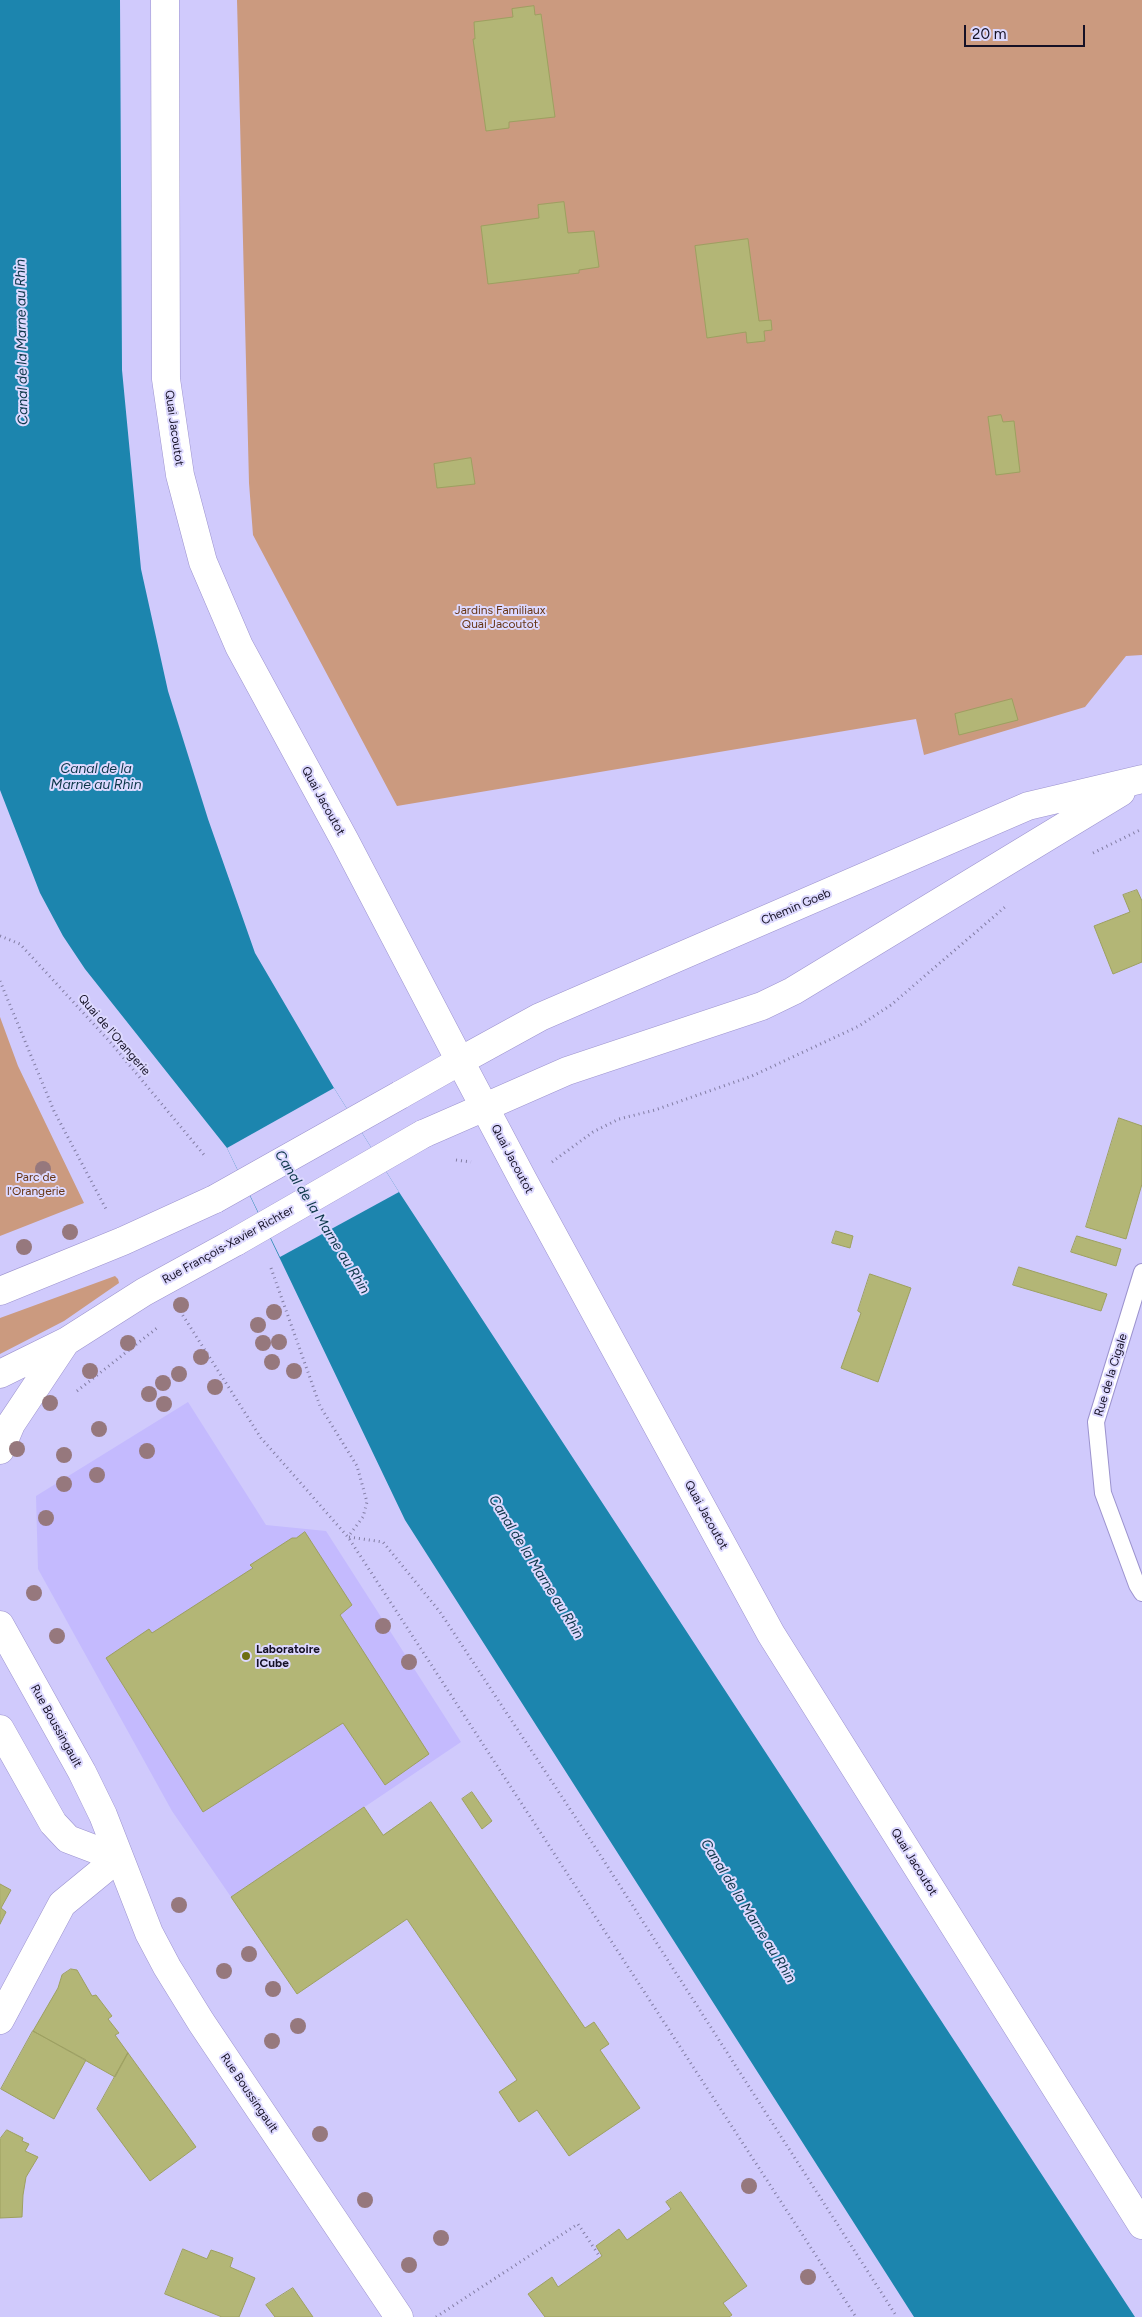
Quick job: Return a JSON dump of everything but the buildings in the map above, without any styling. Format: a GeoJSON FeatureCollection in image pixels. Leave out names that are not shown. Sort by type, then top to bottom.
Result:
{"type":"FeatureCollection","features":[{"type":"Feature","properties":{"kind":"street","name":"Quai Jacoutot"},"geometry":{"type":"LineString","coordinates":[[165,0],[166,379],[180,475],[203,562],[239,646],[345,841],[523,1180],[771,1634],[1142,2225]]}},
{"type":"Feature","properties":{"kind":"street","name":"Chemin Goeb"},"geometry":{"type":"LineString","coordinates":[[460,1061],[540,1017],[1028,806],[1142,779]]}},
{"type":"Feature","properties":{"kind":"street","name":"Chemin Goeb"},"geometry":{"type":"LineString","coordinates":[[485,1107],[567,1071],[762,1006],[793,991],[1142,779]]}},
{"type":"Feature","properties":{"kind":"street"},"geometry":{"type":"LineString","coordinates":[[0,1291],[123,1241],[215,1199],[460,1061]]}},
{"type":"Feature","properties":{"kind":"street","name":"Rue François-Xavier Richter"},"geometry":{"type":"LineString","coordinates":[[0,1374],[67,1341],[144,1292],[423,1134],[485,1107]]}},
{"type":"Feature","properties":{"kind":"street"},"geometry":{"type":"LineString","coordinates":[[0,1450],[10,1424],[67,1341]]}},
{"type":"Feature","properties":{"kind":"street","name":"Rue Boussingault"},"geometry":{"type":"LineString","coordinates":[[0,1625],[82,1772],[103,1815],[148,1933],[167,1967],[200,2022],[399,2317]]}},
{"type":"Feature","properties":{"kind":"street"},"geometry":{"type":"LineString","coordinates":[[0,1729],[53,1823],[68,1839],[118,1858],[62,1904],[0,2020]]}},
{"type":"Feature","properties":{"kind":"lane","name":"Rue de la Cigale"},"geometry":{"type":"LineString","coordinates":[[1142,1272],[1096,1422],[1103,1492],[1137,1585],[1142,1593]]}},
{"type":"Feature","properties":{"kind":"path"},"geometry":{"type":"LineString","coordinates":[[1090,854],[1142,829]]}},
{"type":"Feature","properties":{"kind":"path"},"geometry":{"type":"LineString","coordinates":[[523,1180],[593,1132],[619,1119],[655,1110],[752,1076],[859,1026],[891,1004],[1005,906]]}},
{"type":"Feature","properties":{"kind":"path","name":"Quai de l'Orangerie"},"geometry":{"type":"LineString","coordinates":[[0,936],[20,944],[111,1043],[205,1156]]}},
{"type":"Feature","properties":{"kind":"path"},"geometry":{"type":"LineString","coordinates":[[0,981],[54,1111],[123,1241]]}},
{"type":"Feature","properties":{"kind":"path"},"geometry":{"type":"LineString","coordinates":[[270,1268],[320,1406],[357,1466],[368,1502],[363,1517],[348,1537]]}},
{"type":"Feature","properties":{"kind":"path"},"geometry":{"type":"LineString","coordinates":[[172,1317],[180,1311],[261,1438],[348,1537],[856,2317]]}},
{"type":"Feature","properties":{"kind":"path"},"geometry":{"type":"LineString","coordinates":[[72,1395],[164,1323]]}},
{"type":"Feature","properties":{"kind":"path"},"geometry":{"type":"LineString","coordinates":[[348,1537],[383,1542],[440,1612],[589,1839],[897,2317]]}},
{"type":"Feature","properties":{"kind":"path"},"geometry":{"type":"LineString","coordinates":[[436,2317],[578,2224],[600,2257]]}},
{"type":"Feature","properties":{"kind":"shaded area","name":"Laboratoire ICube"},"geometry":{"type":"Polygon","coordinates":[[[188,1402],[266,1525],[326,1531],[461,1742],[231,1897],[172,1811],[38,1569],[36,1496],[188,1402]]]}},
{"type":"Feature","properties":{"kind":"green space","name":"Jardins Familiaux Quai Jacoutot"},"geometry":{"type":"Polygon","coordinates":[[[237,0],[1142,0],[1142,655],[1126,656],[1085,707],[924,755],[916,719],[397,806],[253,535],[249,483],[237,0]]]}},
{"type":"Feature","properties":{"kind":"green space","name":"Parc de l'Orangerie"},"geometry":{"type":"Polygon","coordinates":[[[0,1017],[18,1066],[84,1203],[0,1236],[0,1017]]]}},
{"type":"Feature","properties":{"kind":"green space"},"geometry":{"type":"Polygon","coordinates":[[[115,1276],[119,1283],[64,1321],[0,1354],[0,1318],[115,1276]]]}},
{"type":"Feature","properties":{"kind":"water","name":"Canal de la Marne au Rhin"},"geometry":{"type":"Polygon","coordinates":[[[0,0],[120,0],[122,370],[141,569],[168,691],[208,819],[255,953],[334,1088],[399,1192],[1135,2317],[914,2317],[405,1520],[227,1148],[85,969],[63,936],[40,893],[0,790],[0,0]]]}},
{"type":"Feature","properties":{"kind":"pier"},"geometry":{"type":"Polygon","coordinates":[[[334,1088],[399,1192],[280,1257],[227,1148],[334,1088]]]}},
{"type":"Feature","properties":{"kind":"place","name":"Laboratoire ICube"},"geometry":{"type":"Point","coordinates":[246,1656]}}]}
